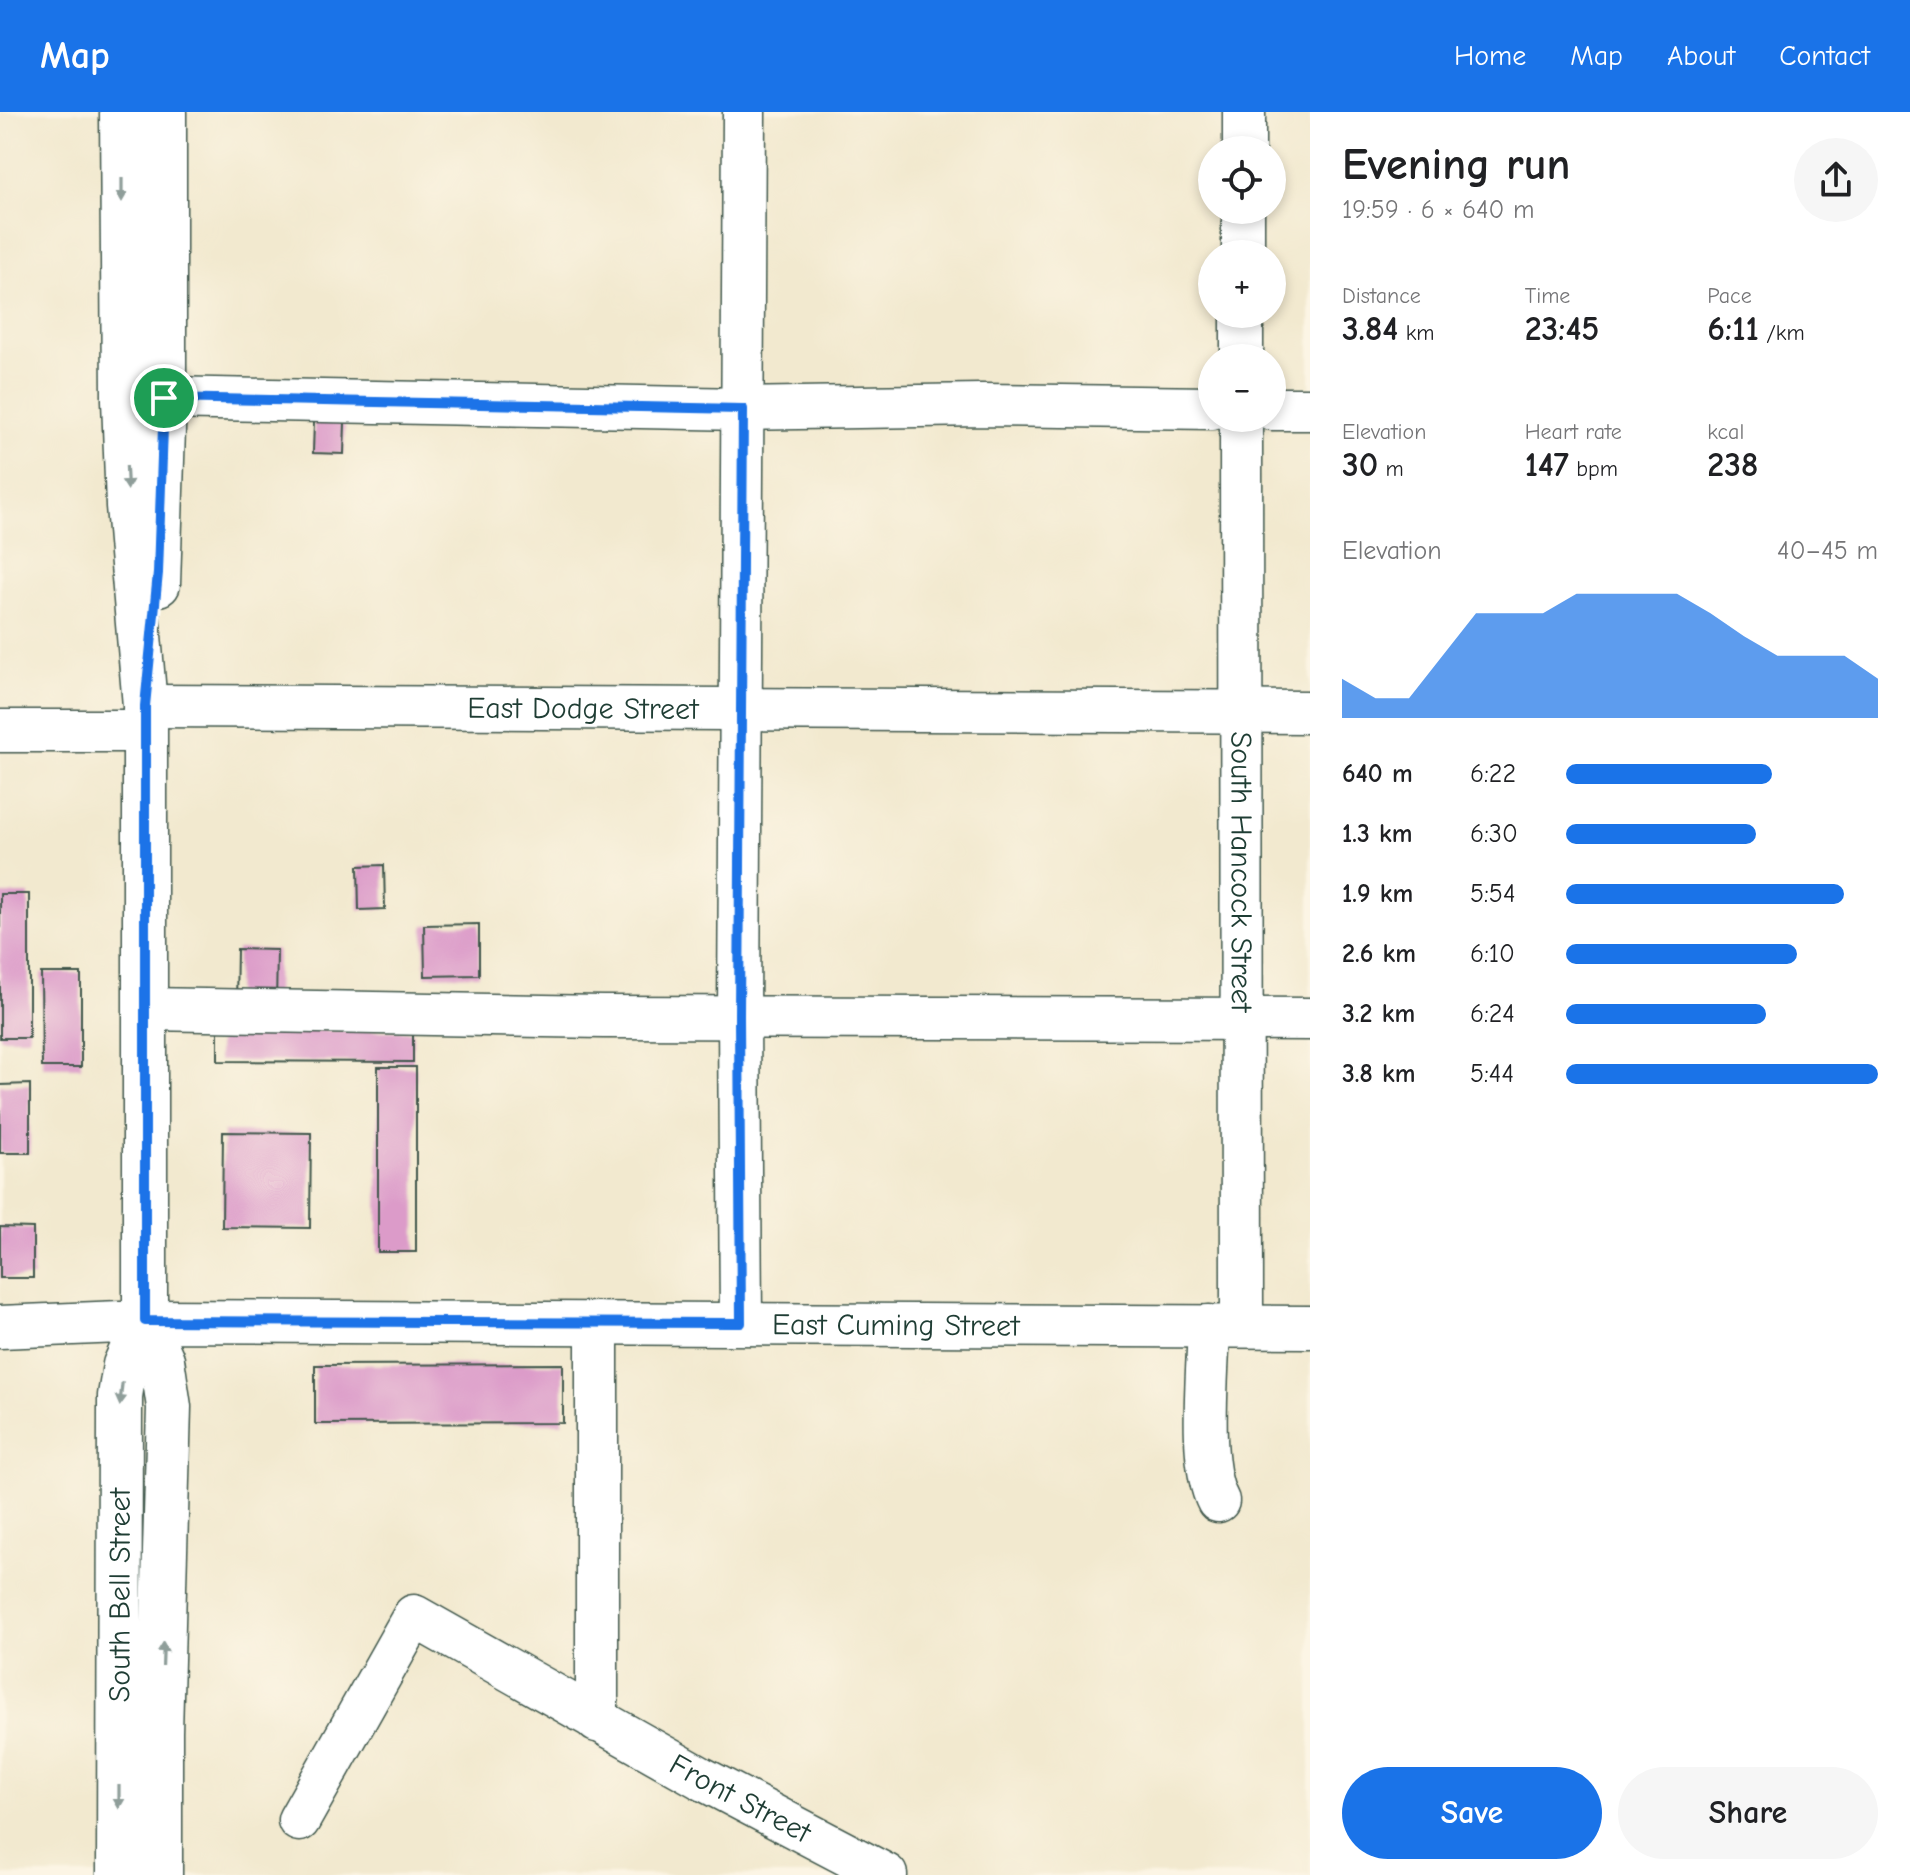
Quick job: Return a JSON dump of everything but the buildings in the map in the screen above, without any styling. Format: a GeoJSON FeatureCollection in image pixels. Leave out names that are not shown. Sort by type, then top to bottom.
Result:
{"type":"FeatureCollection","features":[{"type":"Feature","properties":{"kind":"main road","name":"South Bell Street"},"geometry":{"type":"LineString","coordinates":[[122,112],[124,415],[145,718],[145,1321],[162,1360],[169,1407],[160,1732],[160,1875]]}},
{"type":"Feature","properties":{"kind":"main road","name":"South Bell Street"},"geometry":{"type":"LineString","coordinates":[[145,718],[158,573],[164,398],[164,112]]}},
{"type":"Feature","properties":{"kind":"main road","name":"South Bell Street"},"geometry":{"type":"LineString","coordinates":[[119,1875],[120,1396],[125,1365],[145,1321]]}},
{"type":"Feature","properties":{"kind":"street"},"geometry":{"type":"LineString","coordinates":[[741,1323],[739,1016],[744,112]]}},
{"type":"Feature","properties":{"kind":"street"},"geometry":{"type":"LineString","coordinates":[[1244,112],[1244,136]]}},
{"type":"Feature","properties":{"kind":"street"},"geometry":{"type":"LineString","coordinates":[[164,398],[743,409],[981,405],[1198,408]]}},
{"type":"Feature","properties":{"kind":"street"},"geometry":{"type":"LineString","coordinates":[[1286,409],[1310,409]]}},
{"type":"Feature","properties":{"kind":"street","name":"South Hancock Street"},"geometry":{"type":"LineString","coordinates":[[1218,1501],[1208,1465],[1226,1326],[1244,1019],[1241,432]]}},
{"type":"Feature","properties":{"kind":"street","name":"East Dodge Street"},"geometry":{"type":"LineString","coordinates":[[0,731],[145,718],[743,708],[1310,712]]}},
{"type":"Feature","properties":{"kind":"street"},"geometry":{"type":"LineString","coordinates":[[146,1009],[603,1017],[1310,1019]]}},
{"type":"Feature","properties":{"kind":"street","name":"East Cuming Street"},"geometry":{"type":"LineString","coordinates":[[0,1327],[145,1321],[1310,1327]]}},
{"type":"Feature","properties":{"kind":"street"},"geometry":{"type":"LineString","coordinates":[[597,1323],[597,1721]]}},
{"type":"Feature","properties":{"kind":"street","name":"Front Street"},"geometry":{"type":"LineString","coordinates":[[299,1820],[414,1616],[597,1721],[886,1875]]}},
{"type":"Feature","properties":{"kind":"route"},"geometry":{"type":"LineString","coordinates":[[164,398],[743,409],[739,1016],[741,1323],[145,1321],[145,706],[158,573],[164,398]]}}]}
